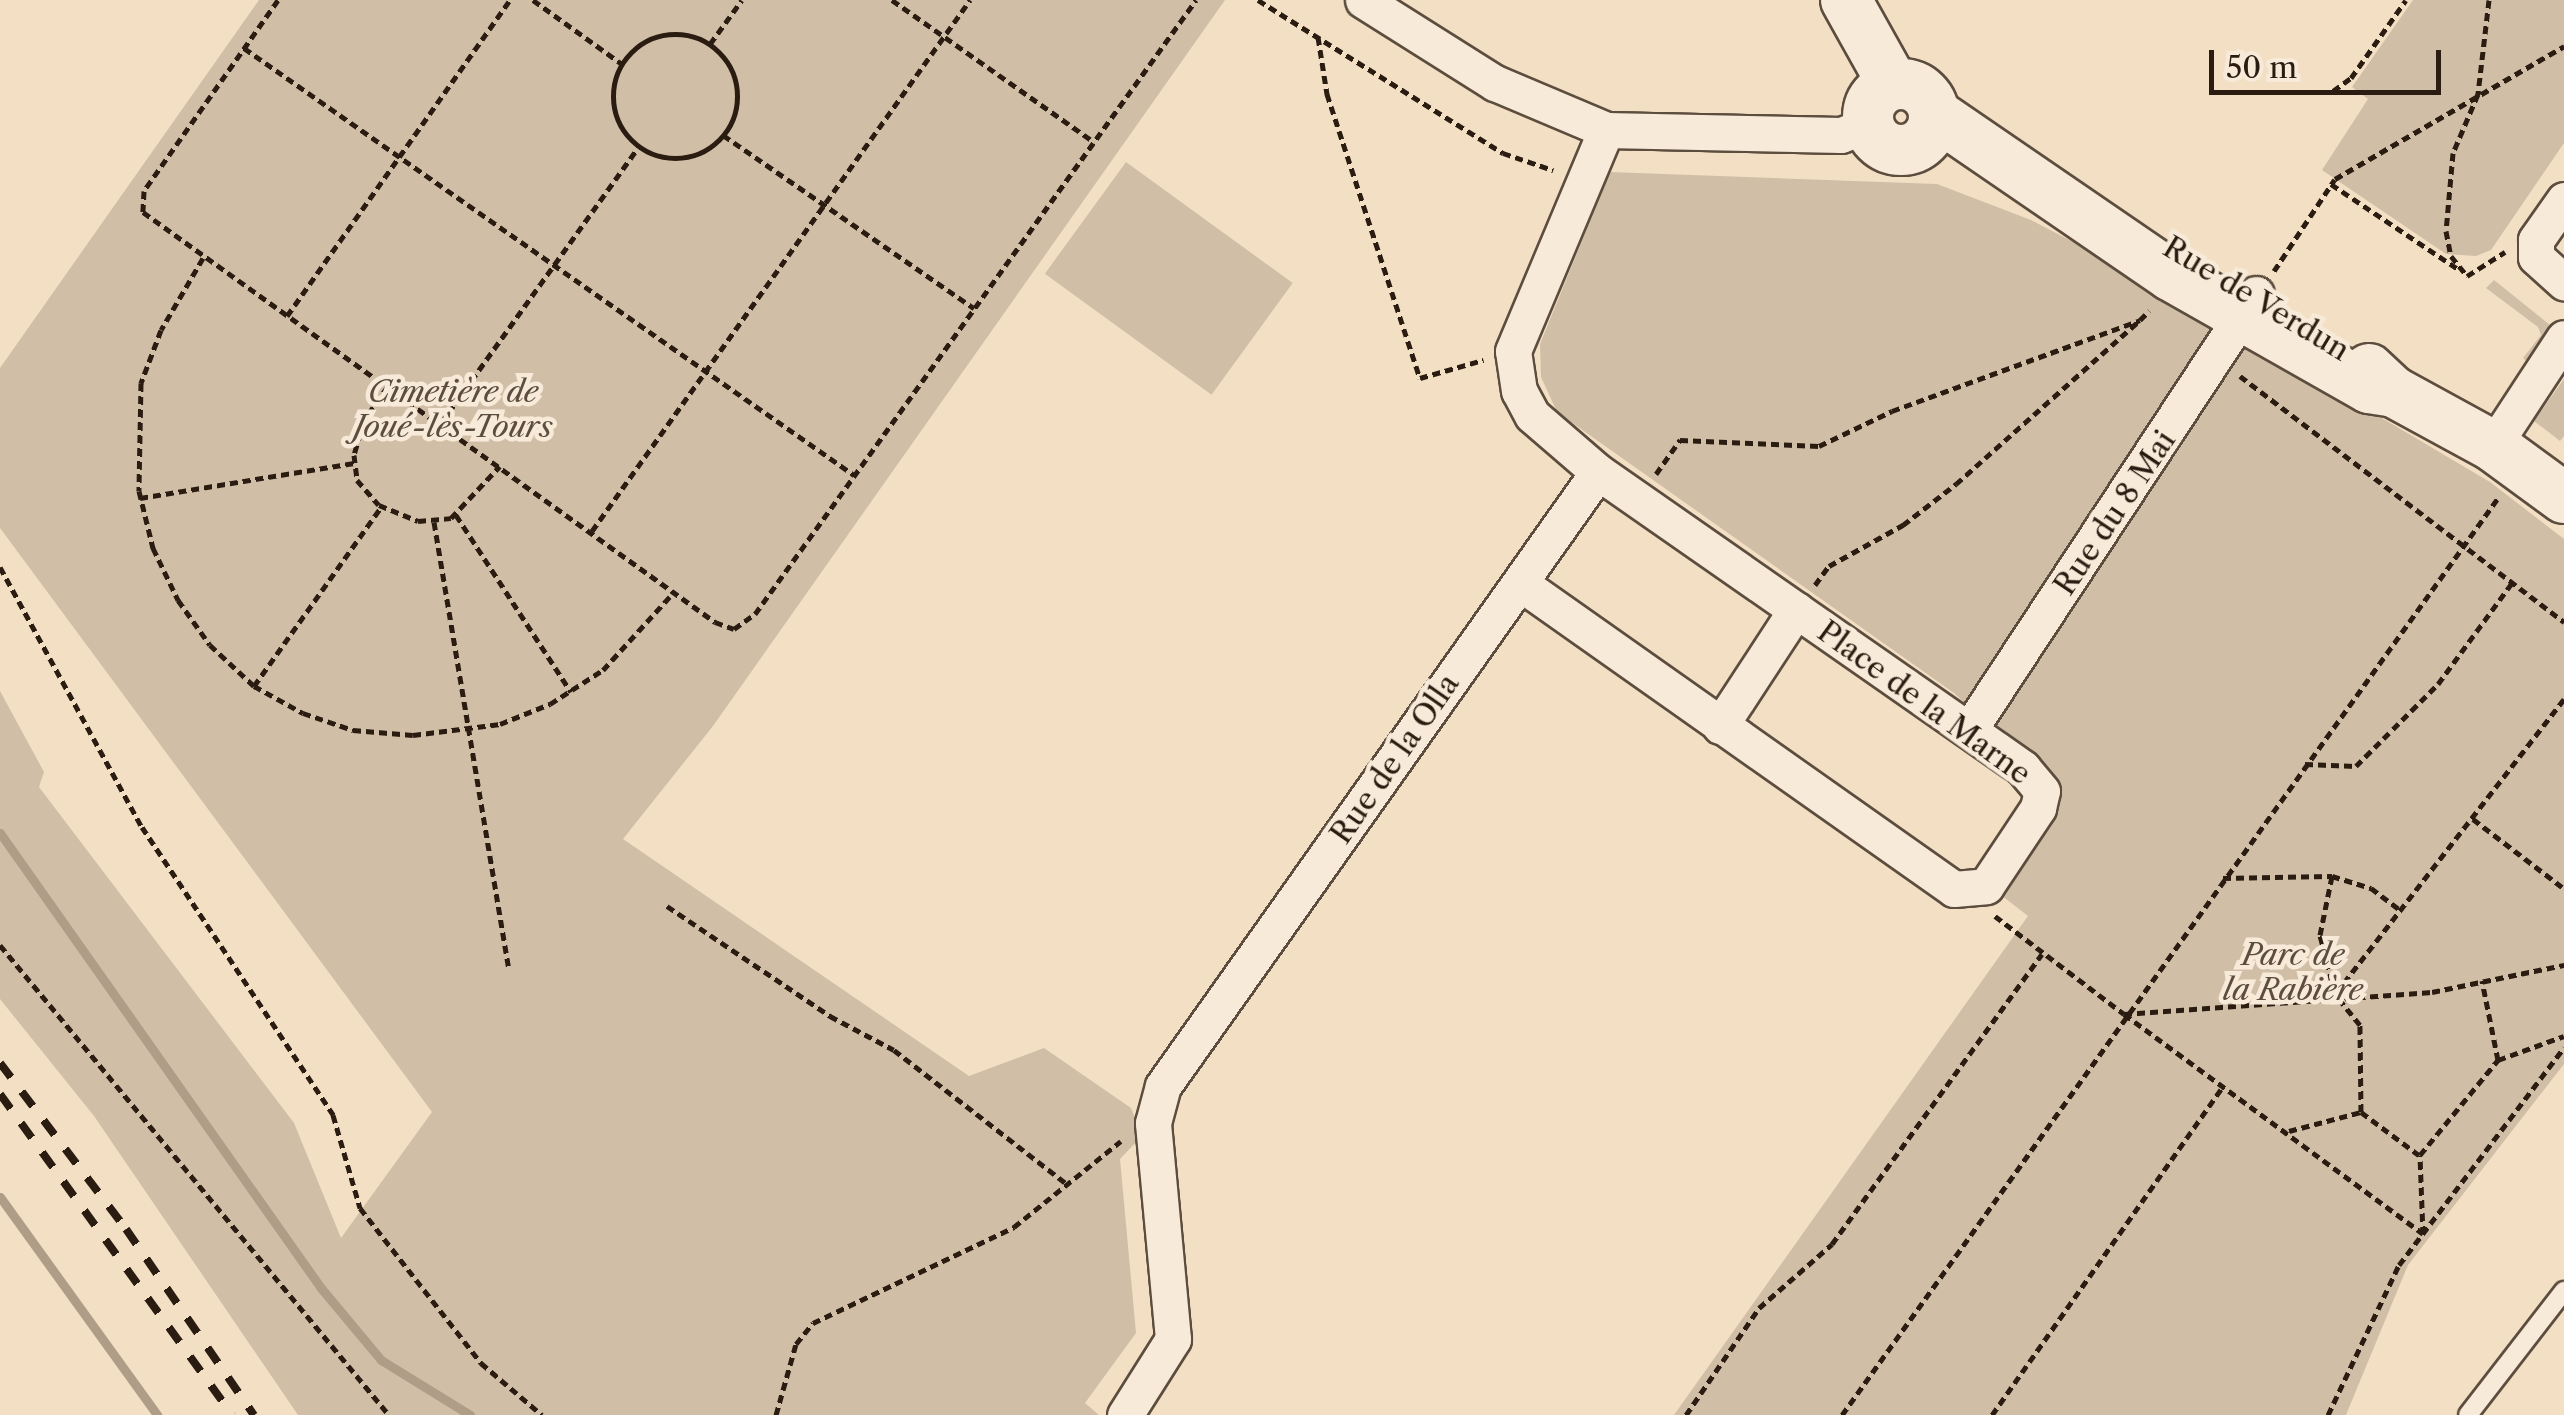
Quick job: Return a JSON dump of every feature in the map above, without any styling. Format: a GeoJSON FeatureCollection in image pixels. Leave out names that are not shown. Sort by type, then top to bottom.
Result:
{"type":"FeatureCollection","features":[{"type":"Feature","properties":{"kind":"main road"},"geometry":{"type":"LineString","coordinates":[[1846,0],[1881,104]]}},
{"type":"Feature","properties":{"kind":"main road","name":"Rue de Verdun"},"geometry":{"type":"LineString","coordinates":[[1881,104],[1921,89],[1929,128],[1969,169],[2048,194],[2108,227],[2170,275],[2246,313],[2369,388],[2394,392],[2508,456],[2564,498]]}},
{"type":"Feature","properties":{"kind":"main road","name":"Rue de Verdun"},"geometry":{"type":"LineString","coordinates":[[2108,227],[2162,240],[2246,313]]}},
{"type":"Feature","properties":{"kind":"street"},"geometry":{"type":"LineString","coordinates":[[1363,0],[1494,83],[1606,130],[1841,135],[1881,104]]}},
{"type":"Feature","properties":{"kind":"street"},"geometry":{"type":"LineString","coordinates":[[1598,472],[1532,415],[1519,390],[1513,351],[1606,130]]}},
{"type":"Feature","properties":{"kind":"street"},"geometry":{"type":"LineString","coordinates":[[2564,200],[2536,240],[2536,257],[2564,282]]}},
{"type":"Feature","properties":{"kind":"street","name":"Rue du 8 Mai"},"geometry":{"type":"LineString","coordinates":[[1969,730],[2246,313]]}},
{"type":"Feature","properties":{"kind":"street"},"geometry":{"type":"LineString","coordinates":[[2508,456],[2564,338]]}},
{"type":"Feature","properties":{"kind":"street","name":"Place de la Marne"},"geometry":{"type":"LineString","coordinates":[[1598,472],[1969,730],[2042,791],[1986,886],[1973,890]]}},
{"type":"Feature","properties":{"kind":"street","name":"Rue de la Olla"},"geometry":{"type":"LineString","coordinates":[[1126,1415],[1173,1339],[1154,1124],[1162,1086],[1598,472]]}},
{"type":"Feature","properties":{"kind":"street"},"geometry":{"type":"LineString","coordinates":[[1520,583],[1954,889],[1973,890]]}},
{"type":"Feature","properties":{"kind":"street","name":"Place de la Marne"},"geometry":{"type":"LineString","coordinates":[[1720,726],[1796,610]]}},
{"type":"Feature","properties":{"kind":"lane"},"geometry":{"type":"LineString","coordinates":[[2468,1415],[2564,1291]]}},
{"type":"Feature","properties":{"kind":"path"},"geometry":{"type":"LineString","coordinates":[[278,0],[141,202],[150,221],[441,423],[724,627],[746,622],[1196,0]]}},
{"type":"Feature","properties":{"kind":"path"},"geometry":{"type":"LineString","coordinates":[[287,316],[510,0]]}},
{"type":"Feature","properties":{"kind":"path"},"geometry":{"type":"LineString","coordinates":[[533,0],[622,64]]}},
{"type":"Feature","properties":{"kind":"path"},"geometry":{"type":"LineString","coordinates":[[710,44],[742,0]]}},
{"type":"Feature","properties":{"kind":"path"},"geometry":{"type":"LineString","coordinates":[[892,0],[1094,142]]}},
{"type":"Feature","properties":{"kind":"path"},"geometry":{"type":"LineString","coordinates":[[591,532],[970,0]]}},
{"type":"Feature","properties":{"kind":"path"},"geometry":{"type":"LineString","coordinates":[[1258,0],[1504,153],[1585,180]]}},
{"type":"Feature","properties":{"kind":"path"},"geometry":{"type":"LineString","coordinates":[[2334,91],[2351,78],[2406,0]]}},
{"type":"Feature","properties":{"kind":"path"},"geometry":{"type":"LineString","coordinates":[[2468,276],[2452,256],[2446,201],[2453,154],[2478,94],[2489,0]]}},
{"type":"Feature","properties":{"kind":"path"},"geometry":{"type":"LineString","coordinates":[[663,35],[693,36],[710,44],[728,64],[737,88],[735,112],[723,135],[684,157],[638,146],[616,114],[614,83],[622,64],[644,42],[663,35]]}},
{"type":"Feature","properties":{"kind":"path"},"geometry":{"type":"LineString","coordinates":[[1318,37],[1327,94],[1420,378],[1513,351]]}},
{"type":"Feature","properties":{"kind":"path"},"geometry":{"type":"LineString","coordinates":[[2564,46],[2331,184],[2246,313],[2463,546],[2564,622]]}},
{"type":"Feature","properties":{"kind":"path"},"geometry":{"type":"LineString","coordinates":[[244,48],[854,475]]}},
{"type":"Feature","properties":{"kind":"path"},"geometry":{"type":"LineString","coordinates":[[723,135],[974,308]]}},
{"type":"Feature","properties":{"kind":"path"},"geometry":{"type":"LineString","coordinates":[[441,423],[638,146]]}},
{"type":"Feature","properties":{"kind":"path"},"geometry":{"type":"LineString","coordinates":[[2331,184],[2468,276]]}},
{"type":"Feature","properties":{"kind":"path"},"geometry":{"type":"LineString","coordinates":[[2468,276],[2508,250],[2536,257]]}},
{"type":"Feature","properties":{"kind":"path"},"geometry":{"type":"LineString","coordinates":[[204,258],[161,330],[142,383],[135,436],[140,498],[178,600],[210,645],[254,686],[304,714],[353,730],[413,735],[469,730],[524,716],[571,692],[627,649],[674,592]]}},
{"type":"Feature","properties":{"kind":"path"},"geometry":{"type":"LineString","coordinates":[[1796,610],[1829,566],[1904,525],[1956,484],[2140,320],[2167,292],[2170,275]]}},
{"type":"Feature","properties":{"kind":"path"},"geometry":{"type":"LineString","coordinates":[[1638,500],[1680,440],[1818,446],[1892,410],[2140,320]]}},
{"type":"Feature","properties":{"kind":"path"},"geometry":{"type":"LineString","coordinates":[[388,386],[364,420],[354,462],[357,480],[382,506],[434,522],[456,515],[500,466]]}},
{"type":"Feature","properties":{"kind":"path"},"geometry":{"type":"LineString","coordinates":[[1842,1415],[2124,1014],[2463,546],[2508,456]]}},
{"type":"Feature","properties":{"kind":"path"},"geometry":{"type":"LineString","coordinates":[[140,498],[354,462]]}},
{"type":"Feature","properties":{"kind":"path"},"geometry":{"type":"LineString","coordinates":[[254,686],[382,506]]}},
{"type":"Feature","properties":{"kind":"path"},"geometry":{"type":"LineString","coordinates":[[456,515],[571,692]]}},
{"type":"Feature","properties":{"kind":"path"},"geometry":{"type":"LineString","coordinates":[[434,522],[509,969]]}},
{"type":"Feature","properties":{"kind":"path"},"geometry":{"type":"LineString","coordinates":[[0,567],[142,827],[333,1116],[360,1208],[482,1363],[542,1415]]}},
{"type":"Feature","properties":{"kind":"path"},"geometry":{"type":"LineString","coordinates":[[2306,764],[2356,766],[2438,684],[2512,583]]}},
{"type":"Feature","properties":{"kind":"path"},"geometry":{"type":"LineString","coordinates":[[2335,994],[2564,700]]}},
{"type":"Feature","properties":{"kind":"path"},"geometry":{"type":"LineString","coordinates":[[2472,819],[2563,887]]}},
{"type":"Feature","properties":{"kind":"path"},"geometry":{"type":"LineString","coordinates":[[2222,878],[2332,876],[2371,888],[2402,911]]}},
{"type":"Feature","properties":{"kind":"path"},"geometry":{"type":"LineString","coordinates":[[2332,876],[2320,935],[2335,994],[2360,1024],[2362,1112]]}},
{"type":"Feature","properties":{"kind":"path"},"geometry":{"type":"LineString","coordinates":[[1973,890],[2004,927],[2423,1234]]}},
{"type":"Feature","properties":{"kind":"path"},"geometry":{"type":"LineString","coordinates":[[667,906],[830,1016],[894,1050],[1068,1185]]}},
{"type":"Feature","properties":{"kind":"path"},"geometry":{"type":"LineString","coordinates":[[0,945],[388,1415]]}},
{"type":"Feature","properties":{"kind":"path"},"geometry":{"type":"LineString","coordinates":[[1686,1415],[1760,1308],[1832,1244],[2042,954]]}},
{"type":"Feature","properties":{"kind":"path"},"geometry":{"type":"LineString","coordinates":[[2124,1014],[2256,1010],[2335,994],[2432,992],[2564,965]]}},
{"type":"Feature","properties":{"kind":"path"},"geometry":{"type":"LineString","coordinates":[[2482,980],[2498,1060]]}},
{"type":"Feature","properties":{"kind":"path"},"geometry":{"type":"LineString","coordinates":[[2423,1234],[2420,1155],[2498,1060],[2564,1036]]}},
{"type":"Feature","properties":{"kind":"path"},"geometry":{"type":"LineString","coordinates":[[2328,1415],[2399,1265],[2564,1048]]}},
{"type":"Feature","properties":{"kind":"path"},"geometry":{"type":"LineString","coordinates":[[1992,1415],[2224,1085]]}},
{"type":"Feature","properties":{"kind":"path"},"geometry":{"type":"LineString","coordinates":[[2288,1132],[2362,1112]]}},
{"type":"Feature","properties":{"kind":"path"},"geometry":{"type":"LineString","coordinates":[[2362,1112],[2420,1155]]}},
{"type":"Feature","properties":{"kind":"path"},"geometry":{"type":"LineString","coordinates":[[776,1415],[796,1344],[813,1323],[982,1244],[1068,1185],[1138,1128],[1154,1124]]}},
{"type":"Feature","properties":{"kind":"green space","name":"Cimetière de Joué-lès-Tours"},"geometry":{"type":"Polygon","coordinates":[[[259,0],[1225,0],[713,726],[623,839],[969,1076],[1044,1048],[1131,1108],[1142,1136],[1120,1159],[1136,1333],[1085,1403],[1099,1415],[298,1415],[94,1116],[0,999],[0,691],[44,772],[39,787],[294,1123],[341,1238],[432,1112],[0,528],[0,368],[259,0]]]}},
{"type":"Feature","properties":{"kind":"green space"},"geometry":{"type":"Polygon","coordinates":[[[2413,0],[2564,0],[2564,143],[2491,250],[2476,256],[2446,254],[2322,170],[2368,99],[2352,87],[2413,0]]]}},
{"type":"Feature","properties":{"kind":"green space"},"geometry":{"type":"Polygon","coordinates":[[[1126,162],[1293,283],[1212,395],[1045,274],[1126,162]]]}},
{"type":"Feature","properties":{"kind":"green space","name":"Parc de la Rabière"},"geometry":{"type":"Polygon","coordinates":[[[1610,172],[1937,184],[2031,220],[2167,291],[2490,482],[2564,539],[2564,1064],[2408,1265],[2346,1415],[1674,1415],[2028,916],[1997,892],[2046,820],[2006,742],[1954,693],[1557,412],[1541,377],[1540,344],[1610,172]]]}},
{"type":"Feature","properties":{"kind":"green space"},"geometry":{"type":"Polygon","coordinates":[[[2494,280],[2555,329],[2531,365],[2523,358],[2541,335],[2538,327],[2486,288],[2494,280]]]}},
{"type":"Feature","properties":{"kind":"green space"},"geometry":{"type":"Polygon","coordinates":[[[2564,379],[2564,436],[2560,441],[2534,421],[2564,379]]]}},
{"type":"Feature","properties":{"kind":"waterway"},"geometry":{"type":"LineString","coordinates":[[0,833],[321,1288],[381,1360],[470,1415]]}},
{"type":"Feature","properties":{"kind":"waterway"},"geometry":{"type":"LineString","coordinates":[[0,1197],[157,1415]]}},
{"type":"Feature","properties":{"kind":"railway"},"geometry":{"type":"LineString","coordinates":[[0,1063],[126,1229],[254,1415]]}},
{"type":"Feature","properties":{"kind":"railway"},"geometry":{"type":"LineString","coordinates":[[0,1094],[232,1415]]}}]}
